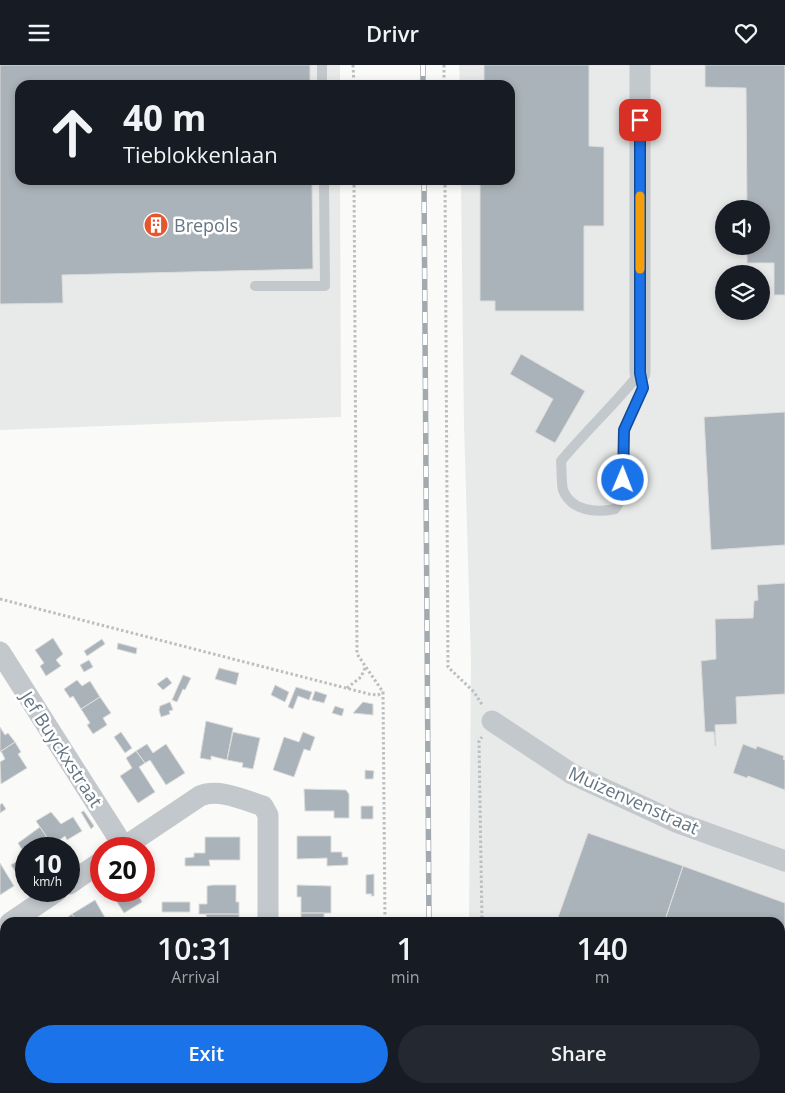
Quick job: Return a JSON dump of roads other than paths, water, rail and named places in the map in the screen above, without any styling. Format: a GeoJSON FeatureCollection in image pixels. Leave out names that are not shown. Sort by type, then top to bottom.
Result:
{"type":"FeatureCollection","features":[{"type":"Feature","properties":{"kind":"street"},"geometry":{"type":"LineString","coordinates":[[640,65],[640,373]]}},
{"type":"Feature","properties":{"kind":"street","name":"Jef Buyckxstraat"},"geometry":{"type":"LineString","coordinates":[[0,652],[116,837]]}},
{"type":"Feature","properties":{"kind":"street","name":"Muizenvenstraat"},"geometry":{"type":"LineString","coordinates":[[492,721],[572,774],[676,822],[785,861]]}},
{"type":"Feature","properties":{"kind":"street","name":"Jef Buyckxstraat"},"geometry":{"type":"LineString","coordinates":[[139,837],[200,796],[208,793],[223,794],[263,806],[268,815],[268,917]]}},
{"type":"Feature","properties":{"kind":"street"},"geometry":{"type":"LineString","coordinates":[[19,917],[41,902]]}},
{"type":"Feature","properties":{"kind":"lane"},"geometry":{"type":"LineString","coordinates":[[322,65],[322,80]]}},
{"type":"Feature","properties":{"kind":"lane"},"geometry":{"type":"LineString","coordinates":[[255,286],[325,286],[324,185]]}},
{"type":"Feature","properties":{"kind":"lane"},"geometry":{"type":"LineString","coordinates":[[640,373],[643,388],[624,430],[623,497],[615,509],[600,512],[584,509],[572,503],[563,489],[561,461],[586,432],[624,394],[640,373]]}},
{"type":"Feature","properties":{"kind":"railway"},"geometry":{"type":"LineString","coordinates":[[423,65],[423,80]]}},
{"type":"Feature","properties":{"kind":"railway"},"geometry":{"type":"LineString","coordinates":[[424,185],[429,917]]}},
{"type":"Feature","properties":{"kind":"place","name":"Brepols"},"geometry":{"type":"Point","coordinates":[156,225]}}]}
